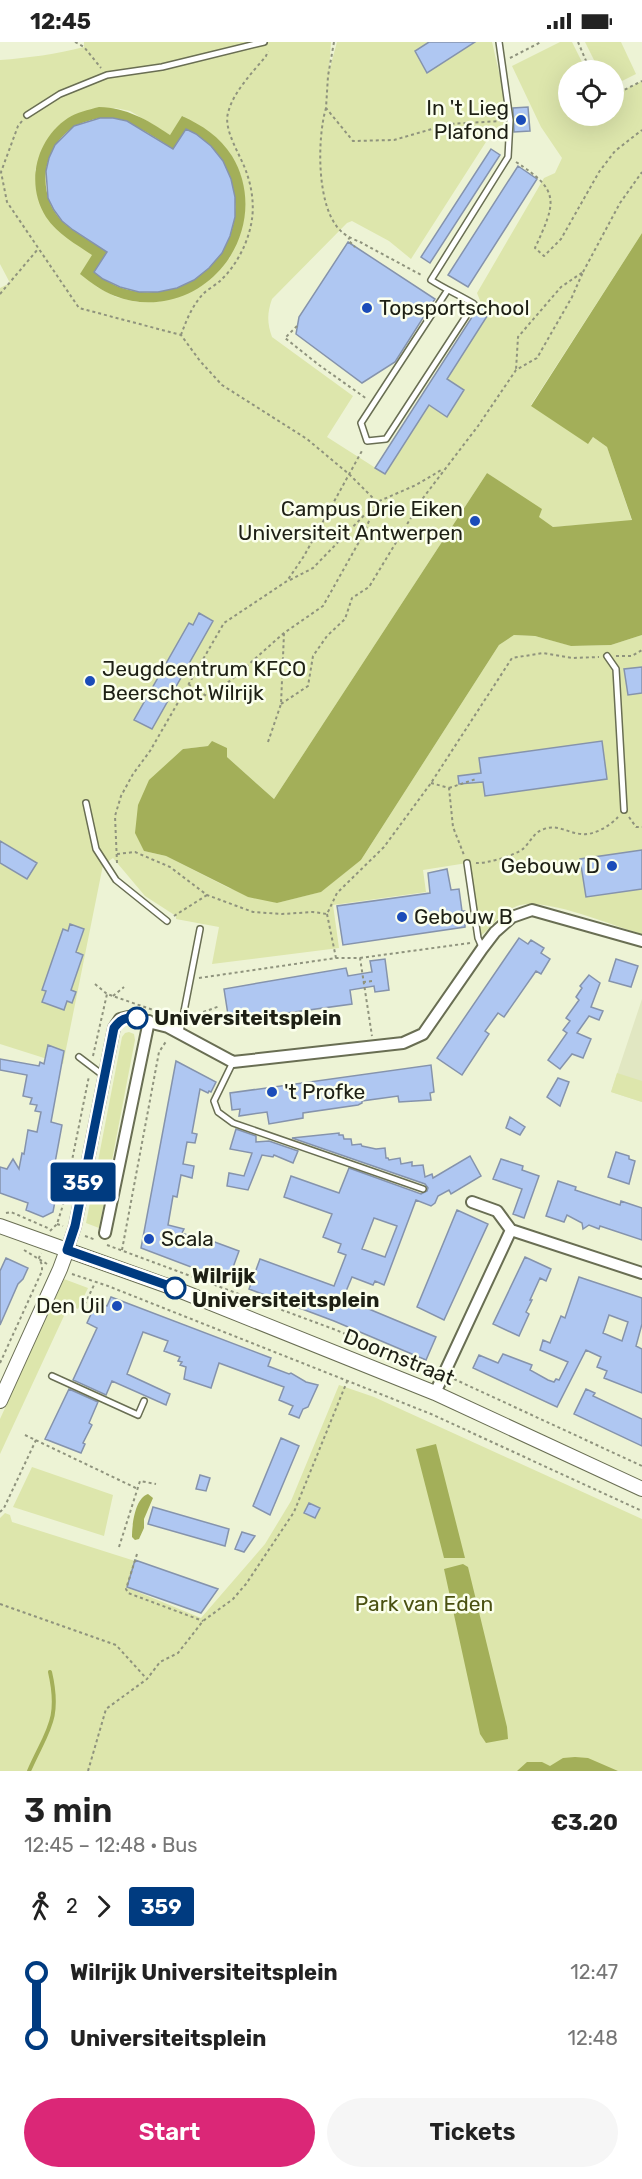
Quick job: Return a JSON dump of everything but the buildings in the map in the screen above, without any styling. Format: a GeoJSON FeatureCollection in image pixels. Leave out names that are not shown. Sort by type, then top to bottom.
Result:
{"type":"FeatureCollection","features":[{"type":"Feature","properties":{"kind":"street"},"geometry":{"type":"LineString","coordinates":[[0,1401],[67,1250],[114,1028],[120,1020],[128,1017],[149,1021],[177,1031],[232,1062],[403,1043],[423,1034],[482,949],[495,932],[512,917],[532,910],[642,941]]}},
{"type":"Feature","properties":{"kind":"street"},"geometry":{"type":"LineString","coordinates":[[105,1233],[149,1021]]}},
{"type":"Feature","properties":{"kind":"street"},"geometry":{"type":"LineString","coordinates":[[472,1202],[496,1211],[512,1230],[642,1273]]}},
{"type":"Feature","properties":{"kind":"street","name":"Doornstraat"},"geometry":{"type":"LineString","coordinates":[[0,1226],[165,1284],[435,1393],[642,1489]]}},
{"type":"Feature","properties":{"kind":"street"},"geometry":{"type":"LineString","coordinates":[[435,1393],[512,1230]]}},
{"type":"Feature","properties":{"kind":"lane"},"geometry":{"type":"LineString","coordinates":[[27,114],[60,94],[107,75],[162,67],[264,42]]}},
{"type":"Feature","properties":{"kind":"lane"},"geometry":{"type":"LineString","coordinates":[[447,291],[361,423],[367,441],[386,439],[474,304],[455,292],[447,291],[431,280],[508,157],[510,120],[499,42]]}},
{"type":"Feature","properties":{"kind":"lane"},"geometry":{"type":"LineString","coordinates":[[607,656],[616,669],[624,810]]}},
{"type":"Feature","properties":{"kind":"lane"},"geometry":{"type":"LineString","coordinates":[[86,802],[96,849],[116,880],[167,921]]}},
{"type":"Feature","properties":{"kind":"lane"},"geometry":{"type":"LineString","coordinates":[[467,863],[478,938],[482,949]]}},
{"type":"Feature","properties":{"kind":"lane"},"geometry":{"type":"LineString","coordinates":[[177,1031],[191,980],[200,929]]}},
{"type":"Feature","properties":{"kind":"lane"},"geometry":{"type":"LineString","coordinates":[[79,1057],[105,1077]]}},
{"type":"Feature","properties":{"kind":"lane"},"geometry":{"type":"LineString","coordinates":[[232,1062],[214,1101],[218,1113],[233,1123],[423,1189]]}},
{"type":"Feature","properties":{"kind":"lane"},"geometry":{"type":"LineString","coordinates":[[52,1376],[138,1415],[144,1401]]}},
{"type":"Feature","properties":{"kind":"path"},"geometry":{"type":"LineString","coordinates":[[75,42],[84,47],[107,75]]}},
{"type":"Feature","properties":{"kind":"path"},"geometry":{"type":"LineString","coordinates":[[334,42],[328,76],[326,108],[322,122],[320,155],[323,190],[331,216],[341,232],[431,280]]}},
{"type":"Feature","properties":{"kind":"path"},"geometry":{"type":"LineString","coordinates":[[502,62],[541,42]]}},
{"type":"Feature","properties":{"kind":"path"},"geometry":{"type":"LineString","coordinates":[[578,42],[586,60]]}},
{"type":"Feature","properties":{"kind":"path"},"geometry":{"type":"LineString","coordinates":[[181,335],[188,317],[203,294],[221,280],[236,262],[246,241],[252,219],[252,196],[247,173],[230,132],[227,114],[241,86],[266,56],[268,49]]}},
{"type":"Feature","properties":{"kind":"path"},"geometry":{"type":"LineString","coordinates":[[624,90],[642,81]]}},
{"type":"Feature","properties":{"kind":"path"},"geometry":{"type":"LineString","coordinates":[[326,108],[353,141],[394,140],[449,124],[510,120]]}},
{"type":"Feature","properties":{"kind":"path"},"geometry":{"type":"LineString","coordinates":[[27,114],[18,126],[1,172],[7,202],[79,308],[181,335],[222,385],[307,439],[350,475],[376,502]]}},
{"type":"Feature","properties":{"kind":"path"},"geometry":{"type":"LineString","coordinates":[[508,157],[535,174],[550,193],[550,215],[535,248],[544,256],[561,238],[599,172],[615,151],[642,130]]}},
{"type":"Feature","properties":{"kind":"path"},"geometry":{"type":"LineString","coordinates":[[281,704],[308,686],[313,656],[327,636],[345,619],[352,598],[369,587],[423,498],[516,370],[537,358],[572,297],[620,203],[642,172]]}},
{"type":"Feature","properties":{"kind":"path"},"geometry":{"type":"LineString","coordinates":[[350,237],[348,240],[355,247]]}},
{"type":"Feature","properties":{"kind":"path"},"geometry":{"type":"LineString","coordinates":[[0,294],[38,249]]}},
{"type":"Feature","properties":{"kind":"path"},"geometry":{"type":"LineString","coordinates":[[516,370],[518,337],[561,287],[583,272]]}},
{"type":"Feature","properties":{"kind":"path"},"geometry":{"type":"LineString","coordinates":[[297,326],[285,338],[356,393],[374,404]]}},
{"type":"Feature","properties":{"kind":"path"},"geometry":{"type":"LineString","coordinates":[[287,581],[301,561],[367,441]]}},
{"type":"Feature","properties":{"kind":"path"},"geometry":{"type":"LineString","coordinates":[[327,914],[253,912],[207,895],[170,867],[135,852],[117,854],[115,816],[121,796],[133,774],[150,751],[224,623],[287,581],[313,568],[376,502],[416,485],[447,467]]}},
{"type":"Feature","properties":{"kind":"path"},"geometry":{"type":"LineString","coordinates":[[188,684],[208,697],[231,680],[284,633],[323,606],[364,533],[376,502]]}},
{"type":"Feature","properties":{"kind":"path"},"geometry":{"type":"LineString","coordinates":[[268,742],[281,704],[284,633]]}},
{"type":"Feature","properties":{"kind":"path"},"geometry":{"type":"LineString","coordinates":[[336,958],[327,914],[337,893],[384,847],[432,783],[512,658],[543,653],[572,657],[632,656],[642,650]]}},
{"type":"Feature","properties":{"kind":"path"},"geometry":{"type":"LineString","coordinates":[[432,783],[449,788],[476,779]]}},
{"type":"Feature","properties":{"kind":"path"},"geometry":{"type":"LineString","coordinates":[[449,788],[453,827],[467,863],[481,863],[513,854],[523,849],[533,836],[544,829],[560,828],[582,835],[597,831],[611,825],[624,810],[636,827],[642,827]]}},
{"type":"Feature","properties":{"kind":"path"},"geometry":{"type":"LineString","coordinates":[[167,921],[207,895]]}},
{"type":"Feature","properties":{"kind":"path"},"geometry":{"type":"LineString","coordinates":[[191,980],[336,958],[360,958],[473,942],[482,949]]}},
{"type":"Feature","properties":{"kind":"path"},"geometry":{"type":"LineString","coordinates":[[360,958],[373,1047]]}},
{"type":"Feature","properties":{"kind":"path"},"geometry":{"type":"LineString","coordinates":[[363,982],[373,981]]}},
{"type":"Feature","properties":{"kind":"path"},"geometry":{"type":"LineString","coordinates":[[95,984],[113,996],[124,987]]}},
{"type":"Feature","properties":{"kind":"path"},"geometry":{"type":"LineString","coordinates":[[0,1213],[11,1212],[50,1229],[57,1224],[107,994]]}},
{"type":"Feature","properties":{"kind":"path"},"geometry":{"type":"LineString","coordinates":[[197,1014],[220,1006]]}},
{"type":"Feature","properties":{"kind":"path"},"geometry":{"type":"LineString","coordinates":[[122,1250],[159,1052],[164,1043],[177,1031]]}},
{"type":"Feature","properties":{"kind":"path"},"geometry":{"type":"LineString","coordinates":[[57,1224],[336,1330],[444,1375],[642,1466]]}},
{"type":"Feature","properties":{"kind":"path"},"geometry":{"type":"LineString","coordinates":[[0,1363],[42,1271],[39,1258]]}},
{"type":"Feature","properties":{"kind":"path"},"geometry":{"type":"LineString","coordinates":[[82,1310],[95,1283],[108,1286],[348,1379],[431,1414],[642,1511]]}},
{"type":"Feature","properties":{"kind":"path"},"geometry":{"type":"LineString","coordinates":[[88,1771],[106,1709],[147,1679],[160,1662],[178,1653],[203,1621],[233,1599],[246,1584],[294,1512],[348,1379]]}},
{"type":"Feature","properties":{"kind":"path"},"geometry":{"type":"LineString","coordinates":[[25,1435],[138,1489]]}},
{"type":"Feature","properties":{"kind":"path"},"geometry":{"type":"LineString","coordinates":[[0,1512],[36,1440]]}},
{"type":"Feature","properties":{"kind":"path"},"geometry":{"type":"LineString","coordinates":[[118,1547],[140,1481],[156,1484]]}},
{"type":"Feature","properties":{"kind":"path"},"geometry":{"type":"LineString","coordinates":[[137,1554],[126,1589],[128,1593],[203,1621]]}},
{"type":"Feature","properties":{"kind":"path"},"geometry":{"type":"LineString","coordinates":[[0,1604],[116,1645],[147,1679]]}},
{"type":"Feature","properties":{"kind":"shaded area"},"geometry":{"type":"Polygon","coordinates":[[[99,107],[127,112],[144,119],[170,135],[182,116],[210,132],[232,156],[242,178],[245,200],[244,222],[237,244],[226,263],[210,279],[191,292],[169,300],[149,302],[128,300],[106,292],[80,274],[92,255],[61,234],[46,217],[36,191],[35,177],[41,150],[57,127],[68,118],[99,107]],[[100,118],[83,122],[63,136],[55,146],[46,171],[48,197],[61,220],[107,252],[94,272],[121,288],[149,292],[176,287],[201,274],[220,254],[232,230],[235,201],[227,171],[211,146],[186,129],[173,149],[130,124],[100,118]]]}},
{"type":"Feature","properties":{"kind":"shaded area"},"geometry":{"type":"Polygon","coordinates":[[[642,233],[642,635],[611,645],[571,646],[535,636],[514,635],[499,645],[361,860],[321,892],[277,903],[248,897],[166,856],[144,851],[135,833],[138,805],[149,780],[183,749],[208,746],[212,741],[227,748],[227,757],[274,799],[487,473],[542,509],[539,517],[553,527],[632,520],[607,447],[593,437],[588,444],[531,406],[642,233]]]}},
{"type":"Feature","properties":{"kind":"shaded area"},"geometry":{"type":"Polygon","coordinates":[[[642,999],[642,1102],[611,1092],[642,999]]]}},
{"type":"Feature","properties":{"kind":"shaded area"},"geometry":{"type":"Polygon","coordinates":[[[436,1444],[465,1558],[444,1558],[416,1449],[436,1444]]]}},
{"type":"Feature","properties":{"kind":"shaded area"},"geometry":{"type":"Polygon","coordinates":[[[148,1494],[153,1498],[144,1519],[144,1528],[139,1539],[135,1540],[132,1537],[135,1512],[140,1501],[148,1494]]]}},
{"type":"Feature","properties":{"kind":"shaded area"},"geometry":{"type":"Polygon","coordinates":[[[463,1564],[468,1567],[508,1739],[486,1743],[480,1734],[444,1569],[463,1564]]]}},
{"type":"Feature","properties":{"kind":"shaded area"},"geometry":{"type":"Polygon","coordinates":[[[563,1758],[588,1758],[618,1771],[517,1771],[527,1762],[542,1762],[550,1766],[563,1758]]]}},
{"type":"Feature","properties":{"kind":"green space"},"geometry":{"type":"Polygon","coordinates":[[[84,42],[331,42],[329,71],[337,42],[492,42],[510,120],[493,131],[411,259],[389,241],[352,221],[347,223],[272,299],[270,304],[268,318],[272,337],[353,396],[327,437],[385,474],[429,405],[447,417],[464,390],[447,379],[491,310],[481,303],[477,293],[544,178],[555,173],[562,158],[541,127],[512,66],[560,42],[572,42],[581,60],[558,60],[558,126],[624,126],[624,90],[642,81],[642,233],[531,405],[588,443],[593,437],[607,447],[632,521],[553,527],[538,517],[541,510],[487,473],[274,799],[227,757],[208,746],[183,749],[144,851],[166,856],[229,888],[277,903],[320,892],[361,860],[499,645],[514,635],[535,636],[572,646],[611,645],[642,635],[642,934],[561,908],[529,904],[517,906],[506,912],[478,938],[467,863],[423,870],[426,892],[333,905],[339,948],[212,964],[219,927],[176,919],[176,916],[145,896],[113,858],[103,865],[63,1064],[0,1044],[0,288],[10,283],[0,264],[0,60],[84,47],[84,42]],[[115,108],[69,118],[35,170],[55,228],[93,255],[81,273],[97,287],[116,297],[137,302],[159,302],[230,258],[241,175],[183,116],[170,135],[130,111],[115,108]]]}},
{"type":"Feature","properties":{"kind":"green space"},"geometry":{"type":"Polygon","coordinates":[[[585,42],[621,42],[636,74],[624,80],[624,60],[594,60],[585,42]]]}},
{"type":"Feature","properties":{"kind":"green space"},"geometry":{"type":"Polygon","coordinates":[[[129,1032],[134,1034],[135,1040],[99,1228],[86,1223],[122,1037],[129,1032]]]}},
{"type":"Feature","properties":{"kind":"green space"},"geometry":{"type":"Polygon","coordinates":[[[617,1073],[642,1081],[642,1102],[611,1092],[617,1073]]]}},
{"type":"Feature","properties":{"kind":"green space"},"geometry":{"type":"Polygon","coordinates":[[[64,1279],[88,1288],[78,1309],[69,1305],[0,1454],[0,1419],[64,1279]]]}},
{"type":"Feature","properties":{"kind":"green space","name":"Park van Eden"},"geometry":{"type":"Polygon","coordinates":[[[339,1385],[374,1397],[642,1519],[642,1771],[0,1771],[0,1518],[5,1513],[10,1515],[12,1522],[135,1561],[126,1587],[201,1618],[265,1544],[291,1501],[339,1385]]]}},
{"type":"Feature","properties":{"kind":"green space"},"geometry":{"type":"Polygon","coordinates":[[[32,1467],[113,1495],[104,1536],[13,1507],[32,1467]]]}},
{"type":"Feature","properties":{"kind":"waterway"},"geometry":{"type":"LineString","coordinates":[[29,1771],[53,1714],[54,1702],[50,1672]]}},
{"type":"Feature","properties":{"kind":"bus line","name":"359"},"geometry":{"type":"LineString","coordinates":[[137,1018],[128,1017],[120,1020],[114,1028],[75,1226],[67,1250],[175,1288]]}},
{"type":"Feature","properties":{"kind":"place","name":"In 't Lieg Plafond"},"geometry":{"type":"Point","coordinates":[521,120]}},
{"type":"Feature","properties":{"kind":"place","name":"Topsportschool"},"geometry":{"type":"Point","coordinates":[367,308]}},
{"type":"Feature","properties":{"kind":"place","name":"Campus Drie Eiken Universiteit Antwerpen"},"geometry":{"type":"Point","coordinates":[475,521]}},
{"type":"Feature","properties":{"kind":"place","name":"Jeugdcentrum KFCO Beerschot Wilrijk"},"geometry":{"type":"Point","coordinates":[90,681]}},
{"type":"Feature","properties":{"kind":"place","name":"Gebouw D"},"geometry":{"type":"Point","coordinates":[612,866]}},
{"type":"Feature","properties":{"kind":"place","name":"Gebouw B"},"geometry":{"type":"Point","coordinates":[402,917]}},
{"type":"Feature","properties":{"kind":"place","name":"Universiteitsplein"},"geometry":{"type":"Point","coordinates":[137,1018]}},
{"type":"Feature","properties":{"kind":"place","name":"'t Profke"},"geometry":{"type":"Point","coordinates":[272,1092]}},
{"type":"Feature","properties":{"kind":"place","name":"Scala"},"geometry":{"type":"Point","coordinates":[149,1239]}},
{"type":"Feature","properties":{"kind":"place","name":"Wilrijk Universiteitsplein"},"geometry":{"type":"Point","coordinates":[175,1288]}},
{"type":"Feature","properties":{"kind":"place","name":"Den Uil"},"geometry":{"type":"Point","coordinates":[117,1306]}}]}
